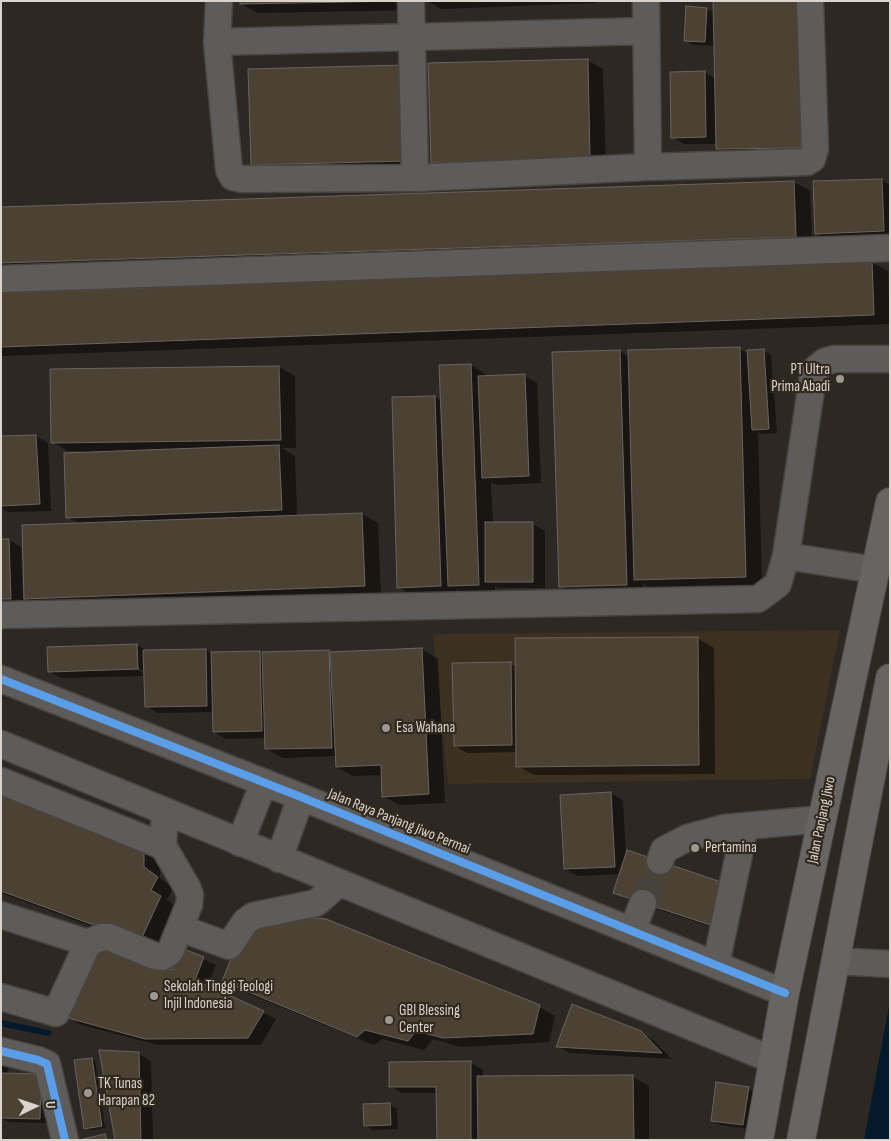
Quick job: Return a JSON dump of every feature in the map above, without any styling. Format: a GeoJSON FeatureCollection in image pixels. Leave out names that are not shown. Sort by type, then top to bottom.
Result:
{"type":"FeatureCollection","features":[{"type":"Feature","properties":{"kind":"main road","name":"Jalan Panjang Jiwo"},"geometry":{"type":"LineString","coordinates":[[759,1140],[785,993],[890,502]]}},
{"type":"Feature","properties":{"kind":"main road"},"geometry":{"type":"LineString","coordinates":[[801,1140],[890,678]]}},
{"type":"Feature","properties":{"kind":"street"},"geometry":{"type":"LineString","coordinates":[[220,1],[217,42],[230,170],[233,177],[242,179],[414,178],[807,162],[812,159],[815,149],[810,1]]}},
{"type":"Feature","properties":{"kind":"street"},"geometry":{"type":"LineString","coordinates":[[411,1],[414,178]]}},
{"type":"Feature","properties":{"kind":"street"},"geometry":{"type":"LineString","coordinates":[[646,1],[648,167]]}},
{"type":"Feature","properties":{"kind":"street"},"geometry":{"type":"LineString","coordinates":[[217,42],[646,31]]}},
{"type":"Feature","properties":{"kind":"street"},"geometry":{"type":"LineString","coordinates":[[1,279],[890,248]]}},
{"type":"Feature","properties":{"kind":"street"},"geometry":{"type":"LineString","coordinates":[[1,615],[758,599],[778,584],[786,556],[813,376],[817,368],[824,362],[834,359],[890,359]]}},
{"type":"Feature","properties":{"kind":"street"},"geometry":{"type":"LineString","coordinates":[[786,556],[875,570]]}},
{"type":"Feature","properties":{"kind":"street","name":"Jalan Raya Panjang Jiwo Permai"},"geometry":{"type":"LineString","coordinates":[[1,679],[264,782],[785,993]]}},
{"type":"Feature","properties":{"kind":"street"},"geometry":{"type":"LineString","coordinates":[[3,751],[166,812],[773,1060]]}},
{"type":"Feature","properties":{"kind":"street"},"geometry":{"type":"LineString","coordinates":[[1,781],[163,846]]}},
{"type":"Feature","properties":{"kind":"street"},"geometry":{"type":"LineString","coordinates":[[240,843],[264,782]]}},
{"type":"Feature","properties":{"kind":"street"},"geometry":{"type":"LineString","coordinates":[[279,858],[301,797]]}},
{"type":"Feature","properties":{"kind":"street"},"geometry":{"type":"LineString","coordinates":[[1,915],[88,943],[102,937],[109,937],[155,956],[162,957],[170,952],[189,905],[190,895],[163,846],[166,812]]}},
{"type":"Feature","properties":{"kind":"street"},"geometry":{"type":"LineString","coordinates":[[660,861],[664,850],[687,838],[724,828],[822,819]]}},
{"type":"Feature","properties":{"kind":"street"},"geometry":{"type":"LineString","coordinates":[[716,964],[745,826]]}},
{"type":"Feature","properties":{"kind":"street"},"geometry":{"type":"LineString","coordinates":[[180,928],[229,946],[245,922],[253,916],[316,903],[339,883]]}},
{"type":"Feature","properties":{"kind":"street"},"geometry":{"type":"LineString","coordinates":[[632,931],[644,903]]}},
{"type":"Feature","properties":{"kind":"street"},"geometry":{"type":"LineString","coordinates":[[1,996],[56,1013],[88,943]]}},
{"type":"Feature","properties":{"kind":"street"},"geometry":{"type":"LineString","coordinates":[[836,961],[888,964]]}},
{"type":"Feature","properties":{"kind":"street"},"geometry":{"type":"LineString","coordinates":[[1,1051],[47,1064],[65,1140]]}},
{"type":"Feature","properties":{"kind":"shaded area"},"geometry":{"type":"Polygon","coordinates":[[[840,630],[810,779],[448,784],[433,634],[840,630]]]}},
{"type":"Feature","properties":{"kind":"water"},"geometry":{"type":"Polygon","coordinates":[[[890,1001],[890,1140],[864,1140],[890,1001]]]}},
{"type":"Feature","properties":{"kind":"building"},"geometry":{"type":"Polygon","coordinates":[[[240,1],[401,1],[240,4],[240,1]]]}},
{"type":"Feature","properties":{"kind":"building"},"geometry":{"type":"Polygon","coordinates":[[[713,1],[799,1],[801,148],[716,149],[713,1]]]}},
{"type":"Feature","properties":{"kind":"building"},"geometry":{"type":"Polygon","coordinates":[[[686,6],[707,8],[705,42],[684,41],[686,6]]]}},
{"type":"Feature","properties":{"kind":"building"},"geometry":{"type":"Polygon","coordinates":[[[588,59],[590,159],[431,163],[428,63],[588,59]]]}},
{"type":"Feature","properties":{"kind":"building"},"geometry":{"type":"Polygon","coordinates":[[[403,65],[406,161],[251,165],[248,69],[403,65]]]}},
{"type":"Feature","properties":{"kind":"building"},"geometry":{"type":"Polygon","coordinates":[[[705,71],[706,137],[671,138],[670,72],[705,71]]]}},
{"type":"Feature","properties":{"kind":"building"},"geometry":{"type":"Polygon","coordinates":[[[882,179],[884,231],[815,234],[813,181],[882,179]]]}},
{"type":"Feature","properties":{"kind":"building"},"geometry":{"type":"Polygon","coordinates":[[[794,181],[796,237],[1,263],[1,207],[794,181]]]}},
{"type":"Feature","properties":{"kind":"building"},"geometry":{"type":"Polygon","coordinates":[[[872,261],[874,315],[1,347],[1,293],[872,261]]]}},
{"type":"Feature","properties":{"kind":"building"},"geometry":{"type":"Polygon","coordinates":[[[740,347],[746,577],[634,580],[628,350],[740,347]]]}},
{"type":"Feature","properties":{"kind":"building"},"geometry":{"type":"Polygon","coordinates":[[[764,349],[769,429],[752,430],[747,350],[764,349]]]}},
{"type":"Feature","properties":{"kind":"building"},"geometry":{"type":"Polygon","coordinates":[[[620,350],[627,585],[559,587],[552,352],[620,350]]]}},
{"type":"Feature","properties":{"kind":"building"},"geometry":{"type":"Polygon","coordinates":[[[471,364],[479,585],[448,586],[439,365],[471,364]]]}},
{"type":"Feature","properties":{"kind":"building"},"geometry":{"type":"Polygon","coordinates":[[[279,366],[281,440],[51,443],[50,369],[279,366]]]}},
{"type":"Feature","properties":{"kind":"building"},"geometry":{"type":"Polygon","coordinates":[[[525,374],[529,476],[482,478],[478,376],[525,374]]]}},
{"type":"Feature","properties":{"kind":"building"},"geometry":{"type":"Polygon","coordinates":[[[435,396],[441,586],[397,588],[392,397],[435,396]]]}},
{"type":"Feature","properties":{"kind":"building"},"geometry":{"type":"Polygon","coordinates":[[[36,435],[40,504],[1,506],[1,436],[36,435]]]}},
{"type":"Feature","properties":{"kind":"building"},"geometry":{"type":"Polygon","coordinates":[[[279,445],[282,510],[66,518],[64,453],[279,445]]]}},
{"type":"Feature","properties":{"kind":"building"},"geometry":{"type":"Polygon","coordinates":[[[362,513],[365,586],[24,599],[22,525],[362,513]]]}},
{"type":"Feature","properties":{"kind":"building"},"geometry":{"type":"Polygon","coordinates":[[[485,522],[533,522],[533,582],[485,582],[485,522]]]}},
{"type":"Feature","properties":{"kind":"building"},"geometry":{"type":"Polygon","coordinates":[[[1,539],[9,539],[11,599],[1,599],[1,539]]]}},
{"type":"Feature","properties":{"kind":"building"},"geometry":{"type":"Polygon","coordinates":[[[698,637],[699,765],[516,767],[515,638],[698,637]]]}},
{"type":"Feature","properties":{"kind":"building"},"geometry":{"type":"Polygon","coordinates":[[[137,644],[138,669],[48,672],[47,647],[137,644]]]}},
{"type":"Feature","properties":{"kind":"building"},"geometry":{"type":"Polygon","coordinates":[[[422,648],[429,794],[382,797],[381,765],[336,767],[330,652],[422,648]]]}},
{"type":"Feature","properties":{"kind":"building"},"geometry":{"type":"Polygon","coordinates":[[[206,649],[207,706],[145,707],[143,650],[206,649]]]}},
{"type":"Feature","properties":{"kind":"building"},"geometry":{"type":"Polygon","coordinates":[[[329,650],[332,748],[265,749],[262,652],[329,650]]]}},
{"type":"Feature","properties":{"kind":"building"},"geometry":{"type":"Polygon","coordinates":[[[260,651],[262,731],[213,732],[211,652],[260,651]]]}},
{"type":"Feature","properties":{"kind":"building"},"geometry":{"type":"Polygon","coordinates":[[[511,662],[512,745],[454,746],[452,663],[511,662]]]}},
{"type":"Feature","properties":{"kind":"building"},"geometry":{"type":"Polygon","coordinates":[[[1,788],[144,848],[144,867],[158,877],[151,890],[161,896],[140,942],[1,891],[1,788]]]}},
{"type":"Feature","properties":{"kind":"building"},"geometry":{"type":"Polygon","coordinates":[[[611,792],[615,867],[564,869],[560,795],[611,792]]]}},
{"type":"Feature","properties":{"kind":"building"},"geometry":{"type":"Polygon","coordinates":[[[627,850],[724,883],[710,925],[613,893],[627,850]]]}},
{"type":"Feature","properties":{"kind":"building"},"geometry":{"type":"Polygon","coordinates":[[[287,915],[326,919],[540,1005],[533,1034],[443,1038],[416,1031],[408,1041],[365,1030],[357,1037],[222,981],[241,934],[254,932],[263,923],[287,915]]]}},
{"type":"Feature","properties":{"kind":"building","name":"Sekolah Tinggi Teologi Injil Indonesia"},"geometry":{"type":"Polygon","coordinates":[[[104,939],[172,970],[181,948],[204,957],[195,980],[264,1011],[248,1038],[145,1039],[68,1018],[104,939]]]}},
{"type":"Feature","properties":{"kind":"building"},"geometry":{"type":"Polygon","coordinates":[[[572,1004],[641,1031],[662,1053],[556,1047],[572,1004]]]}},
{"type":"Feature","properties":{"kind":"building"},"geometry":{"type":"Polygon","coordinates":[[[99,1050],[139,1052],[141,1140],[115,1140],[99,1050]]]}},
{"type":"Feature","properties":{"kind":"building","name":"TK Tunas Harapan 82"},"geometry":{"type":"Polygon","coordinates":[[[92,1058],[102,1126],[84,1129],[74,1060],[92,1058]]]}},
{"type":"Feature","properties":{"kind":"building"},"geometry":{"type":"Polygon","coordinates":[[[471,1061],[471,1140],[437,1140],[436,1087],[389,1087],[389,1062],[471,1061]]]}},
{"type":"Feature","properties":{"kind":"building"},"geometry":{"type":"Polygon","coordinates":[[[1,1073],[41,1074],[40,1119],[1,1118],[1,1073]]]}},
{"type":"Feature","properties":{"kind":"building"},"geometry":{"type":"Polygon","coordinates":[[[633,1075],[634,1140],[478,1140],[477,1076],[633,1075]]]}},
{"type":"Feature","properties":{"kind":"building"},"geometry":{"type":"Polygon","coordinates":[[[716,1082],[749,1087],[743,1125],[711,1121],[716,1082]]]}},
{"type":"Feature","properties":{"kind":"building"},"geometry":{"type":"Polygon","coordinates":[[[390,1103],[391,1125],[364,1126],[363,1104],[390,1103]]]}},
{"type":"Feature","properties":{"kind":"building"},"geometry":{"type":"Polygon","coordinates":[[[105,1134],[107,1140],[79,1140],[105,1134]]]}},
{"type":"Feature","properties":{"kind":"waterway"},"geometry":{"type":"LineString","coordinates":[[1,1023],[48,1033]]}},
{"type":"Feature","properties":{"kind":"tunnel"},"geometry":{"type":"LineString","coordinates":[[643,903],[660,861]]}},
{"type":"Feature","properties":{"kind":"cycle path"},"geometry":{"type":"LineString","coordinates":[[1,679],[301,797],[785,993]]}},
{"type":"Feature","properties":{"kind":"cycle path"},"geometry":{"type":"LineString","coordinates":[[1,1051],[47,1064],[65,1140]]}},
{"type":"Feature","properties":{"kind":"place","name":"PT Ultra Prima Abadi"},"geometry":{"type":"Point","coordinates":[840,379]}},
{"type":"Feature","properties":{"kind":"place","name":"Esa Wahana"},"geometry":{"type":"Point","coordinates":[386,728]}},
{"type":"Feature","properties":{"kind":"place","name":"Pertamina"},"geometry":{"type":"Point","coordinates":[695,848]}},
{"type":"Feature","properties":{"kind":"place","name":"Sekolah Tinggi Teologi Injil Indonesia"},"geometry":{"type":"Point","coordinates":[154,996]}},
{"type":"Feature","properties":{"kind":"place","name":"GBI Blessing Center"},"geometry":{"type":"Point","coordinates":[389,1020]}},
{"type":"Feature","properties":{"kind":"place","name":"TK Tunas Harapan 82"},"geometry":{"type":"Point","coordinates":[88,1093]}}]}
